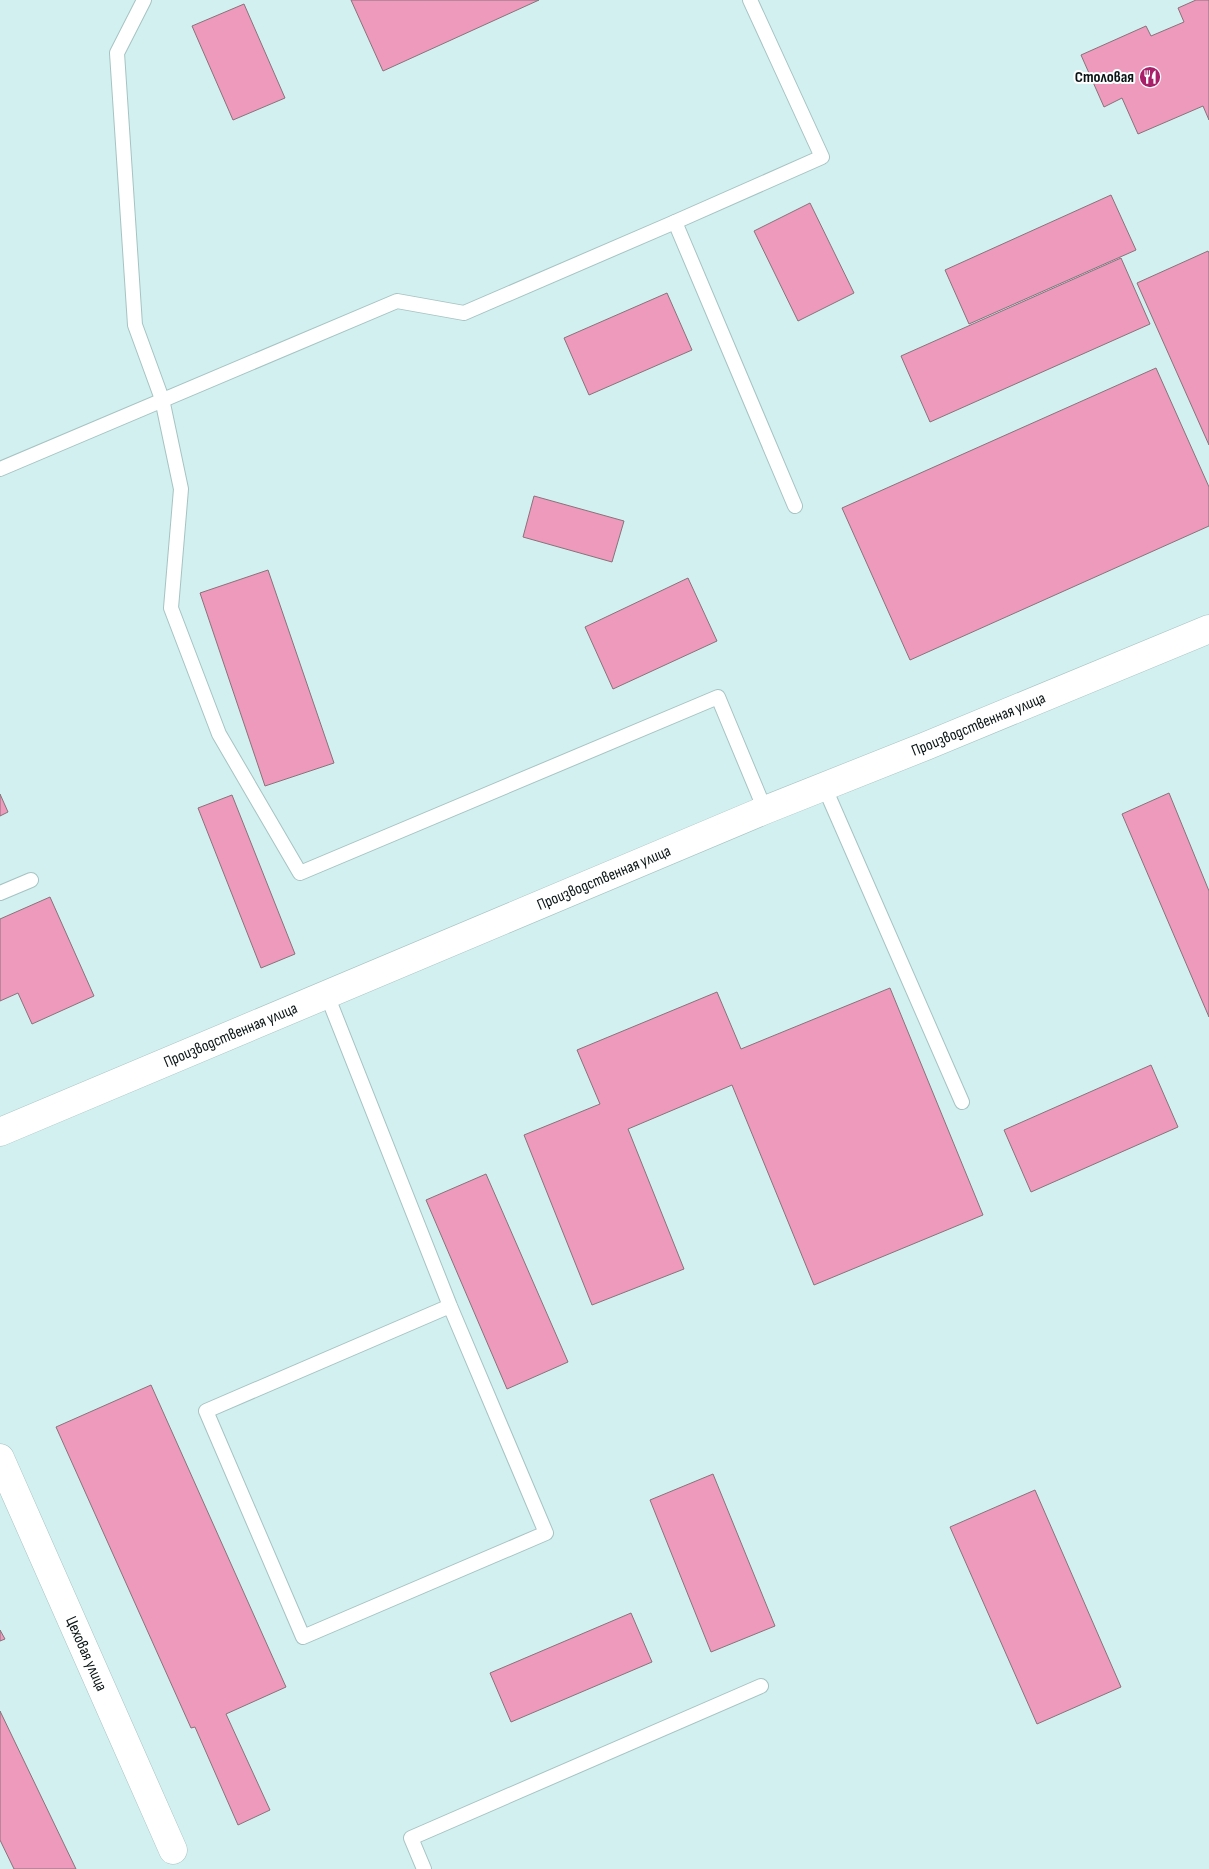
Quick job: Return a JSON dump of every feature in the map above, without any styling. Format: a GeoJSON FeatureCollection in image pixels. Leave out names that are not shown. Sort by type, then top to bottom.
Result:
{"type":"FeatureCollection","features":[{"type":"Feature","properties":{"kind":"street","name":"Производственная улица"},"geometry":{"type":"LineString","coordinates":[[0,1132],[765,810],[926,746],[1209,629]]}},
{"type":"Feature","properties":{"kind":"street","name":"Цеховая улица"},"geometry":{"type":"LineString","coordinates":[[0,1458],[6,1489],[173,1850]]}},
{"type":"Feature","properties":{"kind":"lane"},"geometry":{"type":"LineString","coordinates":[[144,0],[118,53],[134,325],[162,399],[181,490],[171,608],[220,734],[300,873],[718,697],[765,810]]}},
{"type":"Feature","properties":{"kind":"lane"},"geometry":{"type":"LineString","coordinates":[[0,469],[397,301],[464,314],[822,157],[750,0]]}},
{"type":"Feature","properties":{"kind":"lane"},"geometry":{"type":"LineString","coordinates":[[675,222],[795,506]]}},
{"type":"Feature","properties":{"kind":"lane"},"geometry":{"type":"LineString","coordinates":[[824,786],[962,1102]]}},
{"type":"Feature","properties":{"kind":"lane"},"geometry":{"type":"LineString","coordinates":[[0,893],[31,880]]}},
{"type":"Feature","properties":{"kind":"lane"},"geometry":{"type":"LineString","coordinates":[[327,995],[450,1306],[546,1533],[303,1637],[206,1410],[450,1306]]}},
{"type":"Feature","properties":{"kind":"lane"},"geometry":{"type":"LineString","coordinates":[[424,1869],[411,1838],[761,1686]]}},
{"type":"Feature","properties":{"kind":"building"},"geometry":{"type":"Polygon","coordinates":[[[351,0],[539,0],[383,71],[351,0]]]}},
{"type":"Feature","properties":{"kind":"building","name":"Столовая"},"geometry":{"type":"Polygon","coordinates":[[[1196,0],[1209,0],[1209,120],[1203,106],[1138,134],[1122,98],[1104,107],[1081,55],[1146,26],[1151,36],[1184,22],[1178,8],[1196,0]]]}},
{"type":"Feature","properties":{"kind":"building"},"geometry":{"type":"Polygon","coordinates":[[[244,4],[285,98],[233,120],[192,26],[244,4]]]}},
{"type":"Feature","properties":{"kind":"building"},"geometry":{"type":"Polygon","coordinates":[[[1111,195],[1136,250],[969,324],[945,270],[1111,195]]]}},
{"type":"Feature","properties":{"kind":"building"},"geometry":{"type":"Polygon","coordinates":[[[810,203],[854,293],[798,321],[754,231],[810,203]]]}},
{"type":"Feature","properties":{"kind":"building"},"geometry":{"type":"Polygon","coordinates":[[[1208,251],[1209,253],[1209,445],[1137,283],[1208,251]]]}},
{"type":"Feature","properties":{"kind":"building"},"geometry":{"type":"Polygon","coordinates":[[[1121,258],[1150,324],[930,422],[901,356],[1121,258]]]}},
{"type":"Feature","properties":{"kind":"building"},"geometry":{"type":"Polygon","coordinates":[[[667,293],[692,350],[589,395],[564,338],[667,293]]]}},
{"type":"Feature","properties":{"kind":"building"},"geometry":{"type":"Polygon","coordinates":[[[1156,368],[1209,487],[1209,526],[910,660],[842,508],[1156,368]]]}},
{"type":"Feature","properties":{"kind":"building"},"geometry":{"type":"Polygon","coordinates":[[[534,496],[624,521],[612,562],[523,537],[534,496]]]}},
{"type":"Feature","properties":{"kind":"building"},"geometry":{"type":"Polygon","coordinates":[[[268,570],[334,763],[265,786],[200,593],[268,570]]]}},
{"type":"Feature","properties":{"kind":"building"},"geometry":{"type":"Polygon","coordinates":[[[688,578],[717,641],[613,689],[585,627],[688,578]]]}},
{"type":"Feature","properties":{"kind":"building"},"geometry":{"type":"Polygon","coordinates":[[[1169,793],[1209,891],[1209,1017],[1122,814],[1169,793]]]}},
{"type":"Feature","properties":{"kind":"building"},"geometry":{"type":"Polygon","coordinates":[[[0,794],[8,812],[0,816],[0,794]]]}},
{"type":"Feature","properties":{"kind":"building"},"geometry":{"type":"Polygon","coordinates":[[[232,795],[295,954],[261,968],[198,808],[232,795]]]}},
{"type":"Feature","properties":{"kind":"building"},"geometry":{"type":"Polygon","coordinates":[[[50,897],[94,996],[32,1024],[18,993],[0,1001],[0,919],[50,897]]]}},
{"type":"Feature","properties":{"kind":"building"},"geometry":{"type":"Polygon","coordinates":[[[890,988],[983,1215],[814,1285],[732,1085],[628,1129],[684,1269],[592,1305],[524,1135],[600,1104],[577,1050],[717,992],[741,1049],[890,988]]]}},
{"type":"Feature","properties":{"kind":"building"},"geometry":{"type":"Polygon","coordinates":[[[1151,1065],[1178,1127],[1031,1192],[1004,1130],[1151,1065]]]}},
{"type":"Feature","properties":{"kind":"building"},"geometry":{"type":"Polygon","coordinates":[[[486,1174],[568,1362],[507,1389],[426,1200],[486,1174]]]}},
{"type":"Feature","properties":{"kind":"building"},"geometry":{"type":"Polygon","coordinates":[[[151,1385],[286,1687],[226,1714],[270,1810],[238,1825],[195,1727],[191,1728],[56,1427],[151,1385]]]}},
{"type":"Feature","properties":{"kind":"building"},"geometry":{"type":"Polygon","coordinates":[[[713,1474],[775,1626],[711,1652],[650,1500],[713,1474]]]}},
{"type":"Feature","properties":{"kind":"building"},"geometry":{"type":"Polygon","coordinates":[[[1035,1490],[1121,1687],[1037,1724],[950,1527],[1035,1490]]]}},
{"type":"Feature","properties":{"kind":"building"},"geometry":{"type":"Polygon","coordinates":[[[631,1613],[652,1662],[511,1722],[490,1673],[631,1613]]]}},
{"type":"Feature","properties":{"kind":"building"},"geometry":{"type":"Polygon","coordinates":[[[0,1630],[5,1639],[0,1641],[0,1630]]]}},
{"type":"Feature","properties":{"kind":"building"},"geometry":{"type":"Polygon","coordinates":[[[0,1711],[76,1869],[14,1869],[0,1840],[0,1711]]]}},
{"type":"Feature","properties":{"kind":"place","name":"Столовая"},"geometry":{"type":"Point","coordinates":[1150,77]}}]}
